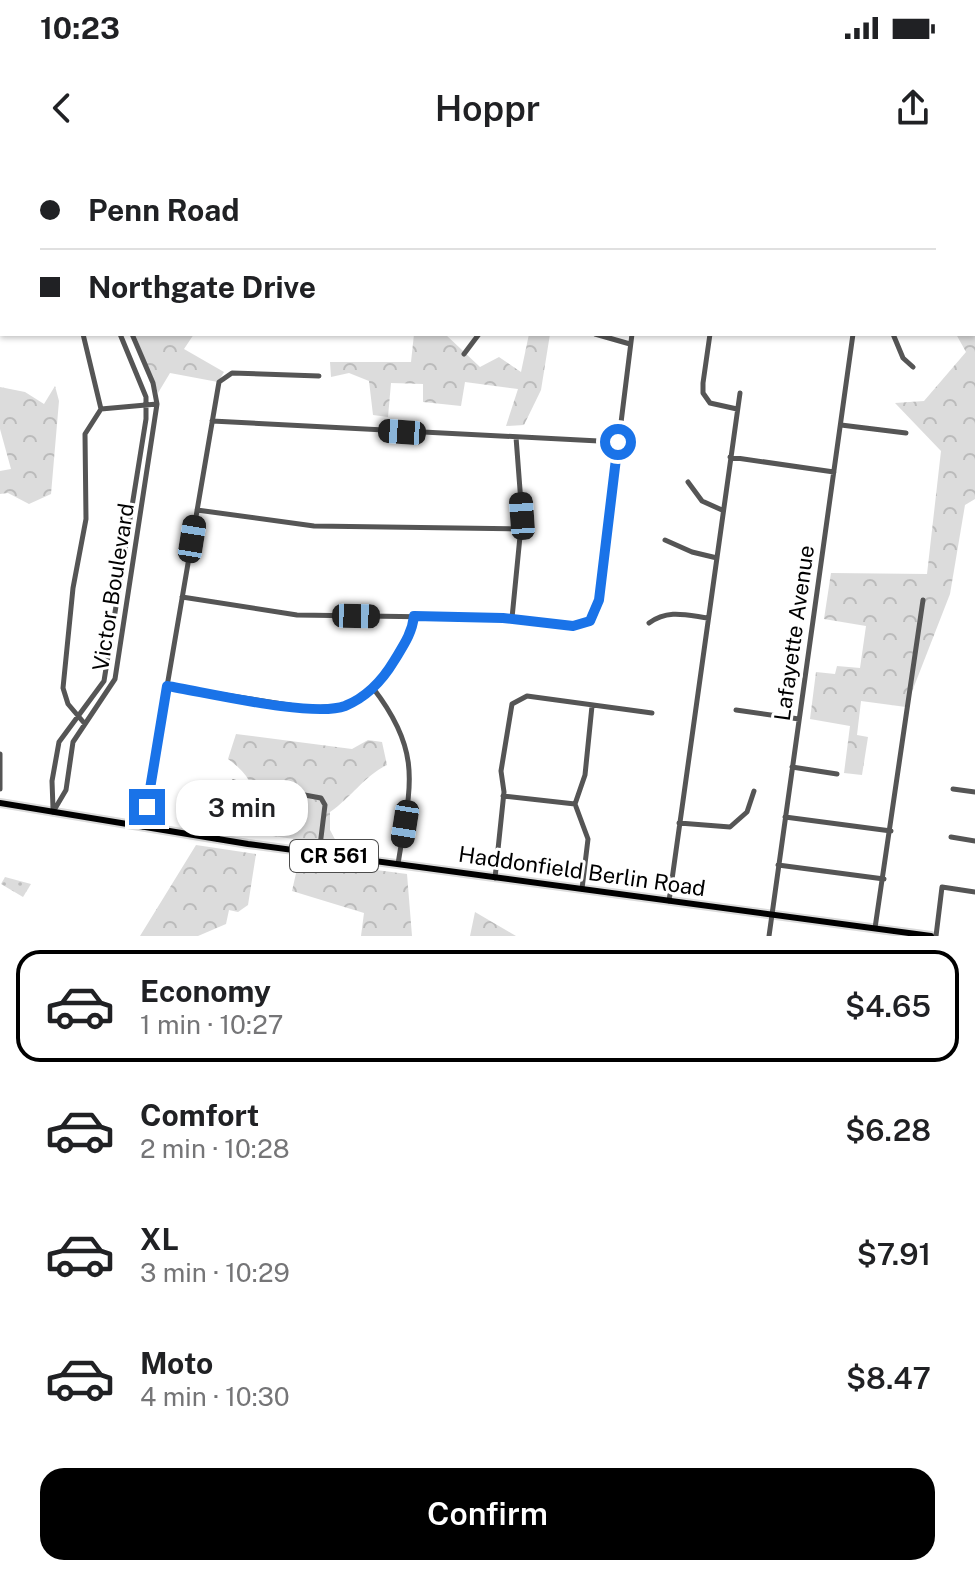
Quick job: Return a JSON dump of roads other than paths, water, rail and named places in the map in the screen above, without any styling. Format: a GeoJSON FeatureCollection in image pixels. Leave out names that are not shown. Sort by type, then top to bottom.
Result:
{"type":"FeatureCollection","features":[{"type":"Feature","properties":{"kind":"main road","name":"Haddonfield Berlin Road"},"geometry":{"type":"LineString","coordinates":[[0,803],[319,854],[875,928]]}},
{"type":"Feature","properties":{"kind":"main road","name":"CR 561"},"geometry":{"type":"LineString","coordinates":[[875,928],[933,936]]}},
{"type":"Feature","properties":{"kind":"street"},"geometry":{"type":"LineString","coordinates":[[83,336],[101,409],[85,434],[85,528],[73,588],[63,688],[65,699],[85,724]]}},
{"type":"Feature","properties":{"kind":"street","name":"Victor Boulevard"},"geometry":{"type":"LineString","coordinates":[[53,812],[57,750],[76,715],[94,697],[104,681],[147,405],[121,336]]}},
{"type":"Feature","properties":{"kind":"street","name":"Victor Boulevard"},"geometry":{"type":"LineString","coordinates":[[53,812],[66,790],[71,748],[115,679],[157,404],[133,336]]}},
{"type":"Feature","properties":{"kind":"street"},"geometry":{"type":"LineString","coordinates":[[464,354],[478,336]]}},
{"type":"Feature","properties":{"kind":"street"},"geometry":{"type":"LineString","coordinates":[[602,336],[630,344]]}},
{"type":"Feature","properties":{"kind":"street"},"geometry":{"type":"LineString","coordinates":[[182,597],[297,615],[512,618],[573,626],[585,624],[593,618],[599,600],[632,336]]}},
{"type":"Feature","properties":{"kind":"street"},"geometry":{"type":"LineString","coordinates":[[710,336],[703,393],[710,403],[737,409]]}},
{"type":"Feature","properties":{"kind":"street","name":"Lafayette Avenue"},"geometry":{"type":"LineString","coordinates":[[769,936],[853,336]]}},
{"type":"Feature","properties":{"kind":"street"},"geometry":{"type":"LineString","coordinates":[[894,336],[903,358],[913,367]]}},
{"type":"Feature","properties":{"kind":"street"},"geometry":{"type":"LineString","coordinates":[[133,368],[144,365]]}},
{"type":"Feature","properties":{"kind":"street"},"geometry":{"type":"LineString","coordinates":[[143,827],[222,377],[232,373],[319,376]]}},
{"type":"Feature","properties":{"kind":"street"},"geometry":{"type":"LineString","coordinates":[[669,901],[740,393]]}},
{"type":"Feature","properties":{"kind":"street"},"geometry":{"type":"LineString","coordinates":[[101,409],[157,404]]}},
{"type":"Feature","properties":{"kind":"street"},"geometry":{"type":"LineString","coordinates":[[212,421],[618,442]]}},
{"type":"Feature","properties":{"kind":"street"},"geometry":{"type":"LineString","coordinates":[[841,425],[906,433]]}},
{"type":"Feature","properties":{"kind":"street"},"geometry":{"type":"LineString","coordinates":[[512,618],[521,529],[516,437]]}},
{"type":"Feature","properties":{"kind":"street"},"geometry":{"type":"LineString","coordinates":[[730,457],[834,472]]}},
{"type":"Feature","properties":{"kind":"street"},"geometry":{"type":"LineString","coordinates":[[688,482],[702,501],[722,510]]}},
{"type":"Feature","properties":{"kind":"street"},"geometry":{"type":"LineString","coordinates":[[197,510],[314,526],[521,529]]}},
{"type":"Feature","properties":{"kind":"street"},"geometry":{"type":"LineString","coordinates":[[665,540],[692,552],[717,558]]}},
{"type":"Feature","properties":{"kind":"street"},"geometry":{"type":"LineString","coordinates":[[875,928],[923,600]]}},
{"type":"Feature","properties":{"kind":"street"},"geometry":{"type":"LineString","coordinates":[[649,623],[660,615],[670,614],[708,618]]}},
{"type":"Feature","properties":{"kind":"street"},"geometry":{"type":"LineString","coordinates":[[167,686],[322,709],[344,706],[373,688],[409,637],[414,616]]}},
{"type":"Feature","properties":{"kind":"street"},"geometry":{"type":"LineString","coordinates":[[373,688],[400,727],[410,758],[398,864]]}},
{"type":"Feature","properties":{"kind":"street"},"geometry":{"type":"LineString","coordinates":[[495,878],[503,796],[501,771],[512,704],[527,696],[652,713]]}},
{"type":"Feature","properties":{"kind":"street"},"geometry":{"type":"LineString","coordinates":[[582,889],[588,839],[575,804],[585,775],[592,706]]}},
{"type":"Feature","properties":{"kind":"street"},"geometry":{"type":"LineString","coordinates":[[736,710],[799,719]]}},
{"type":"Feature","properties":{"kind":"street"},"geometry":{"type":"LineString","coordinates":[[0,754],[0,789]]}},
{"type":"Feature","properties":{"kind":"street"},"geometry":{"type":"LineString","coordinates":[[792,767],[837,774]]}},
{"type":"Feature","properties":{"kind":"street"},"geometry":{"type":"LineString","coordinates":[[217,839],[228,785],[233,782],[313,794],[325,805],[319,854]]}},
{"type":"Feature","properties":{"kind":"street"},"geometry":{"type":"LineString","coordinates":[[271,831],[277,789]]}},
{"type":"Feature","properties":{"kind":"street"},"geometry":{"type":"LineString","coordinates":[[953,789],[975,792]]}},
{"type":"Feature","properties":{"kind":"street"},"geometry":{"type":"LineString","coordinates":[[679,823],[730,827],[747,812],[754,791]]}},
{"type":"Feature","properties":{"kind":"street"},"geometry":{"type":"LineString","coordinates":[[503,796],[575,804]]}},
{"type":"Feature","properties":{"kind":"street"},"geometry":{"type":"LineString","coordinates":[[785,817],[891,831]]}},
{"type":"Feature","properties":{"kind":"street"},"geometry":{"type":"LineString","coordinates":[[951,837],[975,841]]}},
{"type":"Feature","properties":{"kind":"street"},"geometry":{"type":"LineString","coordinates":[[778,865],[884,879]]}},
{"type":"Feature","properties":{"kind":"street"},"geometry":{"type":"LineString","coordinates":[[933,936],[942,887],[975,892]]}}]}
